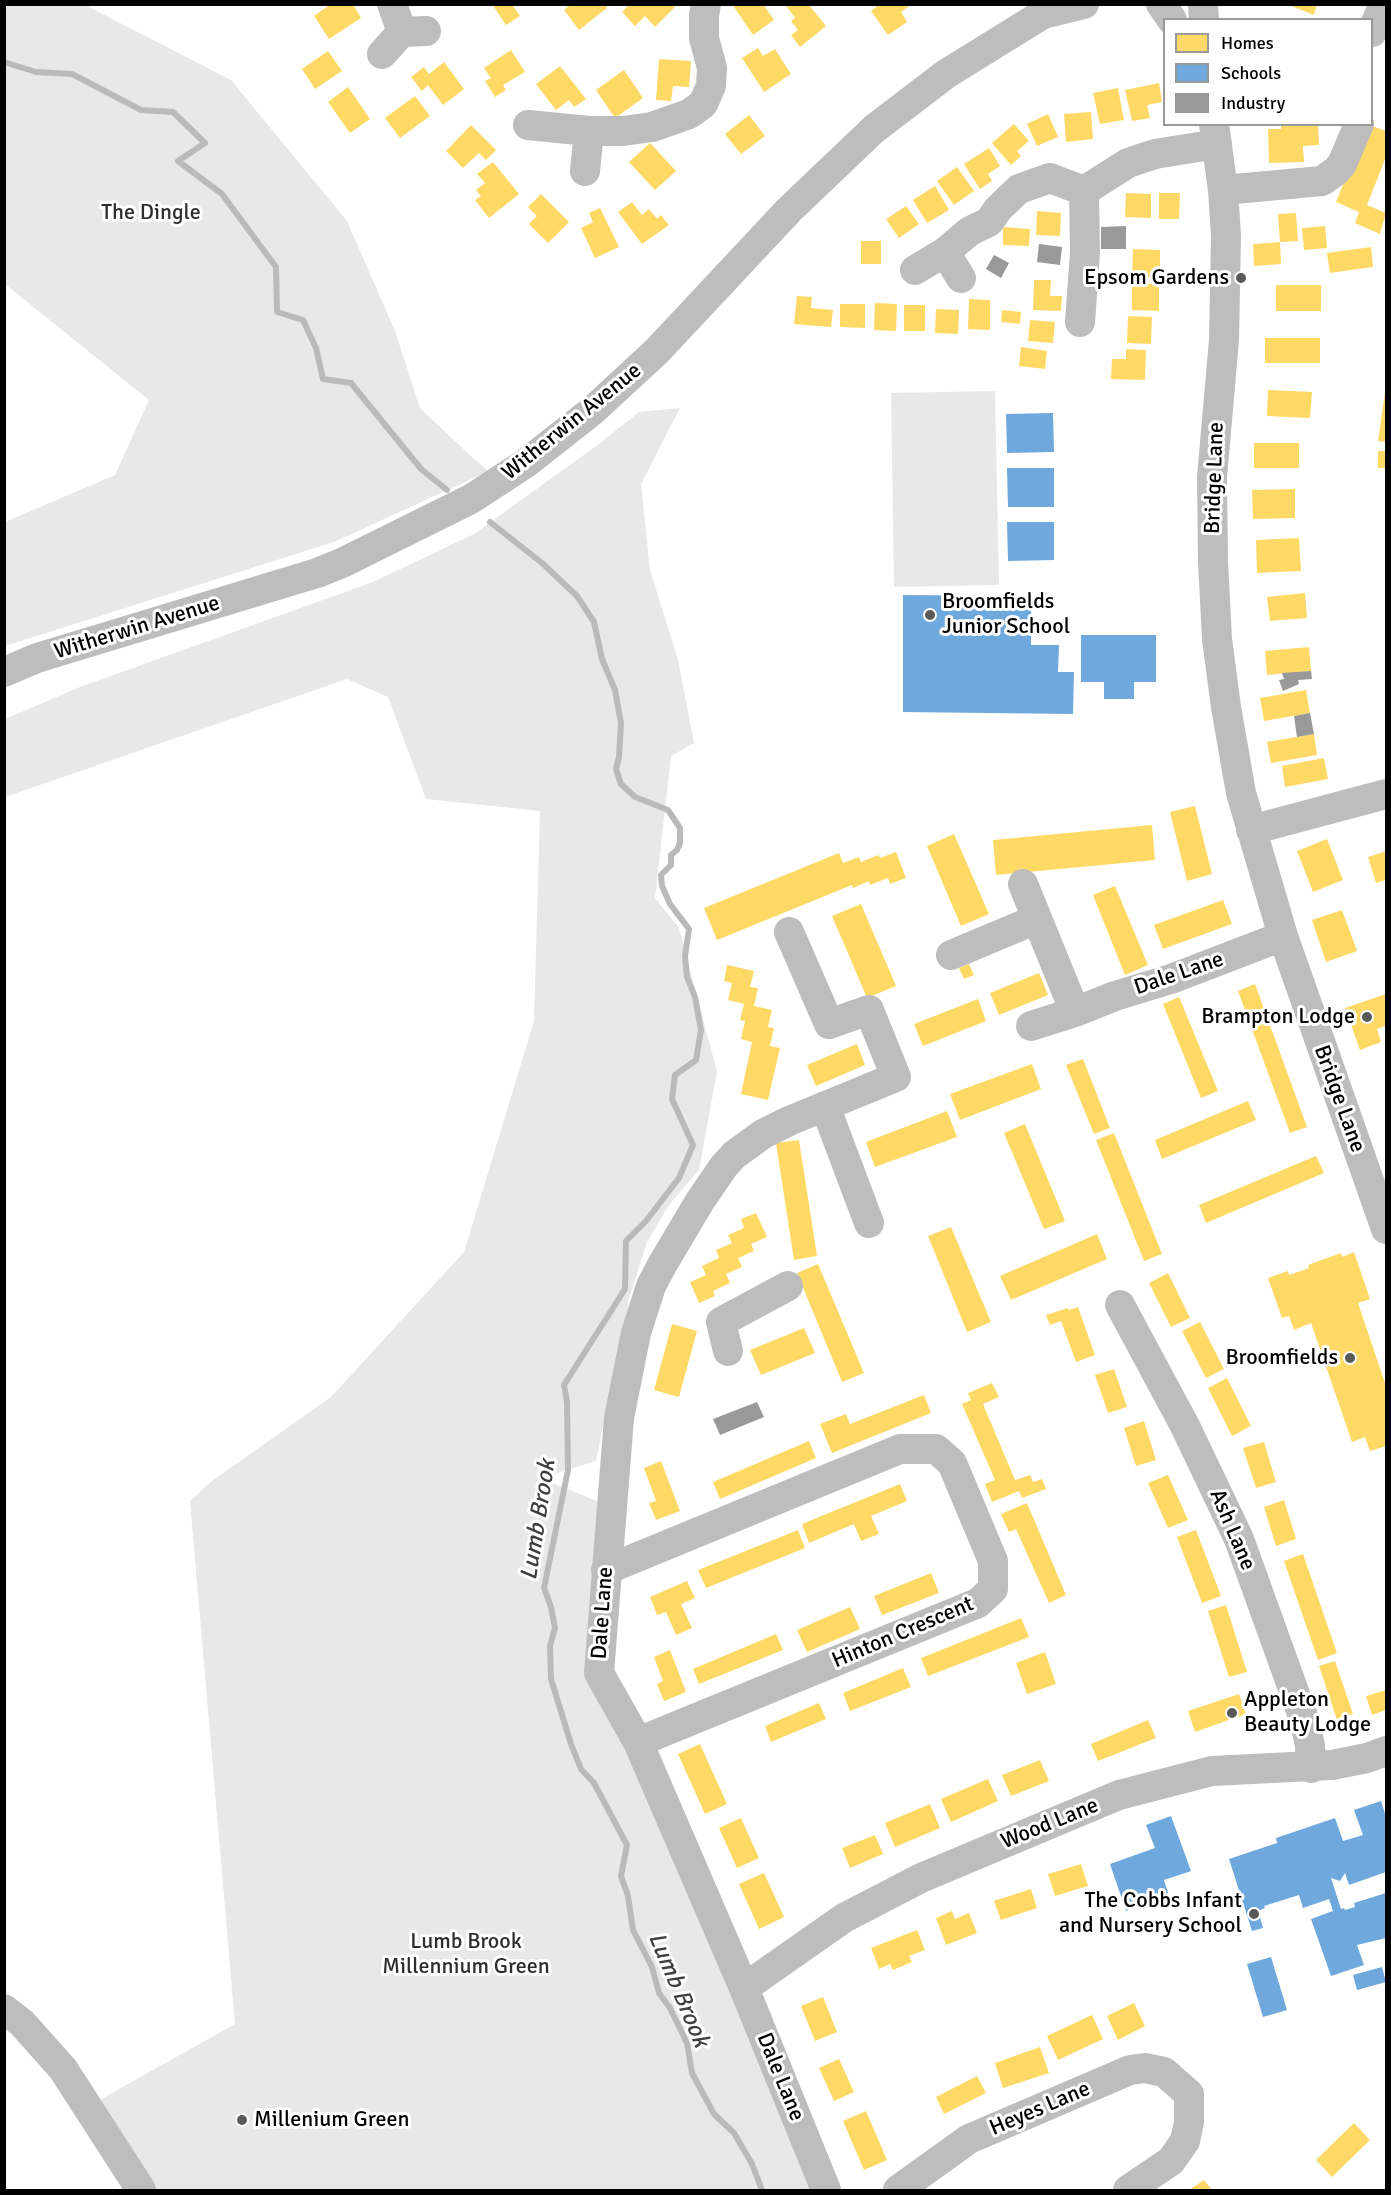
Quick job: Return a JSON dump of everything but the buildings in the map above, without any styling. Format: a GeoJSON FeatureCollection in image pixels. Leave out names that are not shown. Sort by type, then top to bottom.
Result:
{"type":"FeatureCollection","features":[{"type":"Feature","properties":{"kind":"street"},"geometry":{"type":"LineString","coordinates":[[382,54],[414,32],[392,4]]}},
{"type":"Feature","properties":{"kind":"street"},"geometry":{"type":"LineString","coordinates":[[525,127],[623,131],[652,127],[689,114],[703,104],[711,86],[712,68],[704,38],[706,4]]}},
{"type":"Feature","properties":{"kind":"street","name":"Witherwin Avenue"},"geometry":{"type":"LineString","coordinates":[[4,672],[47,655],[317,573],[342,563],[471,499],[526,464],[592,411],[657,351],[789,210],[874,129],[945,74],[1048,9],[1084,4]]}},
{"type":"Feature","properties":{"kind":"street"},"geometry":{"type":"LineString","coordinates":[[1161,4],[1171,18]]}},
{"type":"Feature","properties":{"kind":"street"},"geometry":{"type":"LineString","coordinates":[[1373,28],[1384,4]]}},
{"type":"Feature","properties":{"kind":"street"},"geometry":{"type":"LineString","coordinates":[[1223,190],[1322,181],[1342,164],[1358,126]]}},
{"type":"Feature","properties":{"kind":"street"},"geometry":{"type":"LineString","coordinates":[[585,171],[590,131]]}},
{"type":"Feature","properties":{"kind":"street"},"geometry":{"type":"LineString","coordinates":[[1084,191],[1128,163],[1215,134]]}},
{"type":"Feature","properties":{"kind":"street","name":"Bridge Lane"},"geometry":{"type":"LineString","coordinates":[[1215,134],[1223,190],[1226,236],[1224,320],[1212,477],[1213,561],[1217,639],[1226,707],[1241,793],[1283,936],[1386,1229]]}},
{"type":"Feature","properties":{"kind":"street"},"geometry":{"type":"LineString","coordinates":[[915,270],[945,252],[970,231],[989,222],[998,209],[1019,189],[1050,178],[1084,191]]}},
{"type":"Feature","properties":{"kind":"street"},"geometry":{"type":"LineString","coordinates":[[1080,322],[1085,252],[1084,191]]}},
{"type":"Feature","properties":{"kind":"street"},"geometry":{"type":"LineString","coordinates":[[945,252],[961,278]]}},
{"type":"Feature","properties":{"kind":"street"},"geometry":{"type":"LineString","coordinates":[[1251,830],[1386,794]]}},
{"type":"Feature","properties":{"kind":"street"},"geometry":{"type":"LineString","coordinates":[[1023,884],[1075,1012]]}},
{"type":"Feature","properties":{"kind":"street"},"geometry":{"type":"LineString","coordinates":[[951,955],[1037,919]]}},
{"type":"Feature","properties":{"kind":"street","name":"Dale Lane"},"geometry":{"type":"LineString","coordinates":[[789,932],[829,1024],[869,1010],[896,1077],[764,1134],[729,1161],[679,1234],[651,1286],[636,1333],[619,1418],[599,1672],[638,1742],[744,1988],[826,2190]]}},
{"type":"Feature","properties":{"kind":"street","name":"Dale Lane"},"geometry":{"type":"LineString","coordinates":[[1031,1026],[1171,979],[1283,936]]}},
{"type":"Feature","properties":{"kind":"street"},"geometry":{"type":"LineString","coordinates":[[825,1106],[869,1223]]}},
{"type":"Feature","properties":{"kind":"street"},"geometry":{"type":"LineString","coordinates":[[728,1351],[721,1322],[788,1286]]}},
{"type":"Feature","properties":{"kind":"street","name":"Ash Lane"},"geometry":{"type":"LineString","coordinates":[[1120,1305],[1185,1426],[1239,1539],[1305,1722],[1311,1767]]}},
{"type":"Feature","properties":{"kind":"street","name":"Hinton Crescent"},"geometry":{"type":"LineString","coordinates":[[606,1570],[900,1449],[936,1449],[952,1463],[993,1561],[993,1589],[978,1603],[638,1742]]}},
{"type":"Feature","properties":{"kind":"street","name":"Wood Lane"},"geometry":{"type":"LineString","coordinates":[[744,1988],[844,1918],[921,1878],[1119,1795],[1212,1771],[1332,1766],[1386,1751]]}},
{"type":"Feature","properties":{"kind":"street"},"geometry":{"type":"LineString","coordinates":[[4,2009],[22,2023],[63,2069],[141,2190]]}},
{"type":"Feature","properties":{"kind":"street","name":"Heyes Lane"},"geometry":{"type":"LineString","coordinates":[[898,2190],[969,2139],[1130,2070],[1145,2068],[1164,2072],[1188,2094],[1189,2122],[1185,2141],[1171,2161],[1128,2190]]}},
{"type":"Feature","properties":{"kind":"green space","name":"The Dingle"},"geometry":{"type":"Polygon","coordinates":[[[5,5],[85,5],[231,80],[347,221],[395,331],[420,408],[489,471],[334,542],[5,646],[5,522],[115,475],[149,400],[5,284],[5,5]]]}},
{"type":"Feature","properties":{"kind":"green space"},"geometry":{"type":"Polygon","coordinates":[[[995,391],[999,585],[894,587],[891,393],[995,391]]]}},
{"type":"Feature","properties":{"kind":"green space","name":"Lumb Brook Millennium Green"},"geometry":{"type":"Polygon","coordinates":[[[680,408],[641,484],[650,570],[678,660],[694,743],[671,756],[655,898],[679,928],[717,1072],[699,1170],[669,1205],[647,1242],[628,1302],[628,1320],[615,1367],[596,1461],[541,1478],[611,1507],[599,1673],[826,2190],[139,2190],[87,2107],[235,2024],[190,1501],[212,1481],[331,1397],[464,1252],[534,1021],[540,811],[426,799],[388,697],[347,679],[5,797],[5,719],[80,687],[373,582],[474,534],[599,444],[639,412],[680,408]]]}},
{"type":"Feature","properties":{"kind":"waterway"},"geometry":{"type":"LineString","coordinates":[[4,62],[36,72],[72,74],[141,110],[173,112],[205,143],[178,161],[222,194],[276,267],[277,312],[303,320],[316,348],[323,379],[351,383],[421,469],[447,490]]}},
{"type":"Feature","properties":{"kind":"waterway","name":"Lumb Brook"},"geometry":{"type":"LineString","coordinates":[[490,522],[542,563],[577,596],[594,622],[602,659],[615,690],[621,723],[616,769],[621,784],[635,797],[668,810],[680,828],[680,843],[671,855],[671,865],[661,875],[662,886],[670,904],[689,929],[685,956],[687,977],[695,997],[701,1030],[696,1060],[675,1075],[672,1099],[693,1145],[679,1178],[646,1221],[626,1241],[625,1289],[564,1385],[567,1402],[568,1470],[544,1588],[555,1628],[550,1646],[551,1679],[581,1769],[594,1783],[627,1845],[621,1876],[628,1896],[633,1930],[652,1967],[659,1993],[670,2008],[687,2043],[692,2073],[714,2114],[734,2133],[752,2164],[762,2190]]}},
{"type":"Feature","properties":{"kind":"place","name":"Epsom Gardens"},"geometry":{"type":"Point","coordinates":[1241,278]}},
{"type":"Feature","properties":{"kind":"place","name":"Broomfields Junior School"},"geometry":{"type":"Point","coordinates":[930,615]}},
{"type":"Feature","properties":{"kind":"place","name":"Brampton Lodge"},"geometry":{"type":"Point","coordinates":[1367,1017]}},
{"type":"Feature","properties":{"kind":"place","name":"Broomfields"},"geometry":{"type":"Point","coordinates":[1350,1358]}},
{"type":"Feature","properties":{"kind":"place","name":"Appleton Beauty Lodge"},"geometry":{"type":"Point","coordinates":[1232,1713]}},
{"type":"Feature","properties":{"kind":"place","name":"The Cobbs Infant and Nursery School"},"geometry":{"type":"Point","coordinates":[1254,1914]}},
{"type":"Feature","properties":{"kind":"place","name":"Millenium Green"},"geometry":{"type":"Point","coordinates":[242,2120]}}]}
